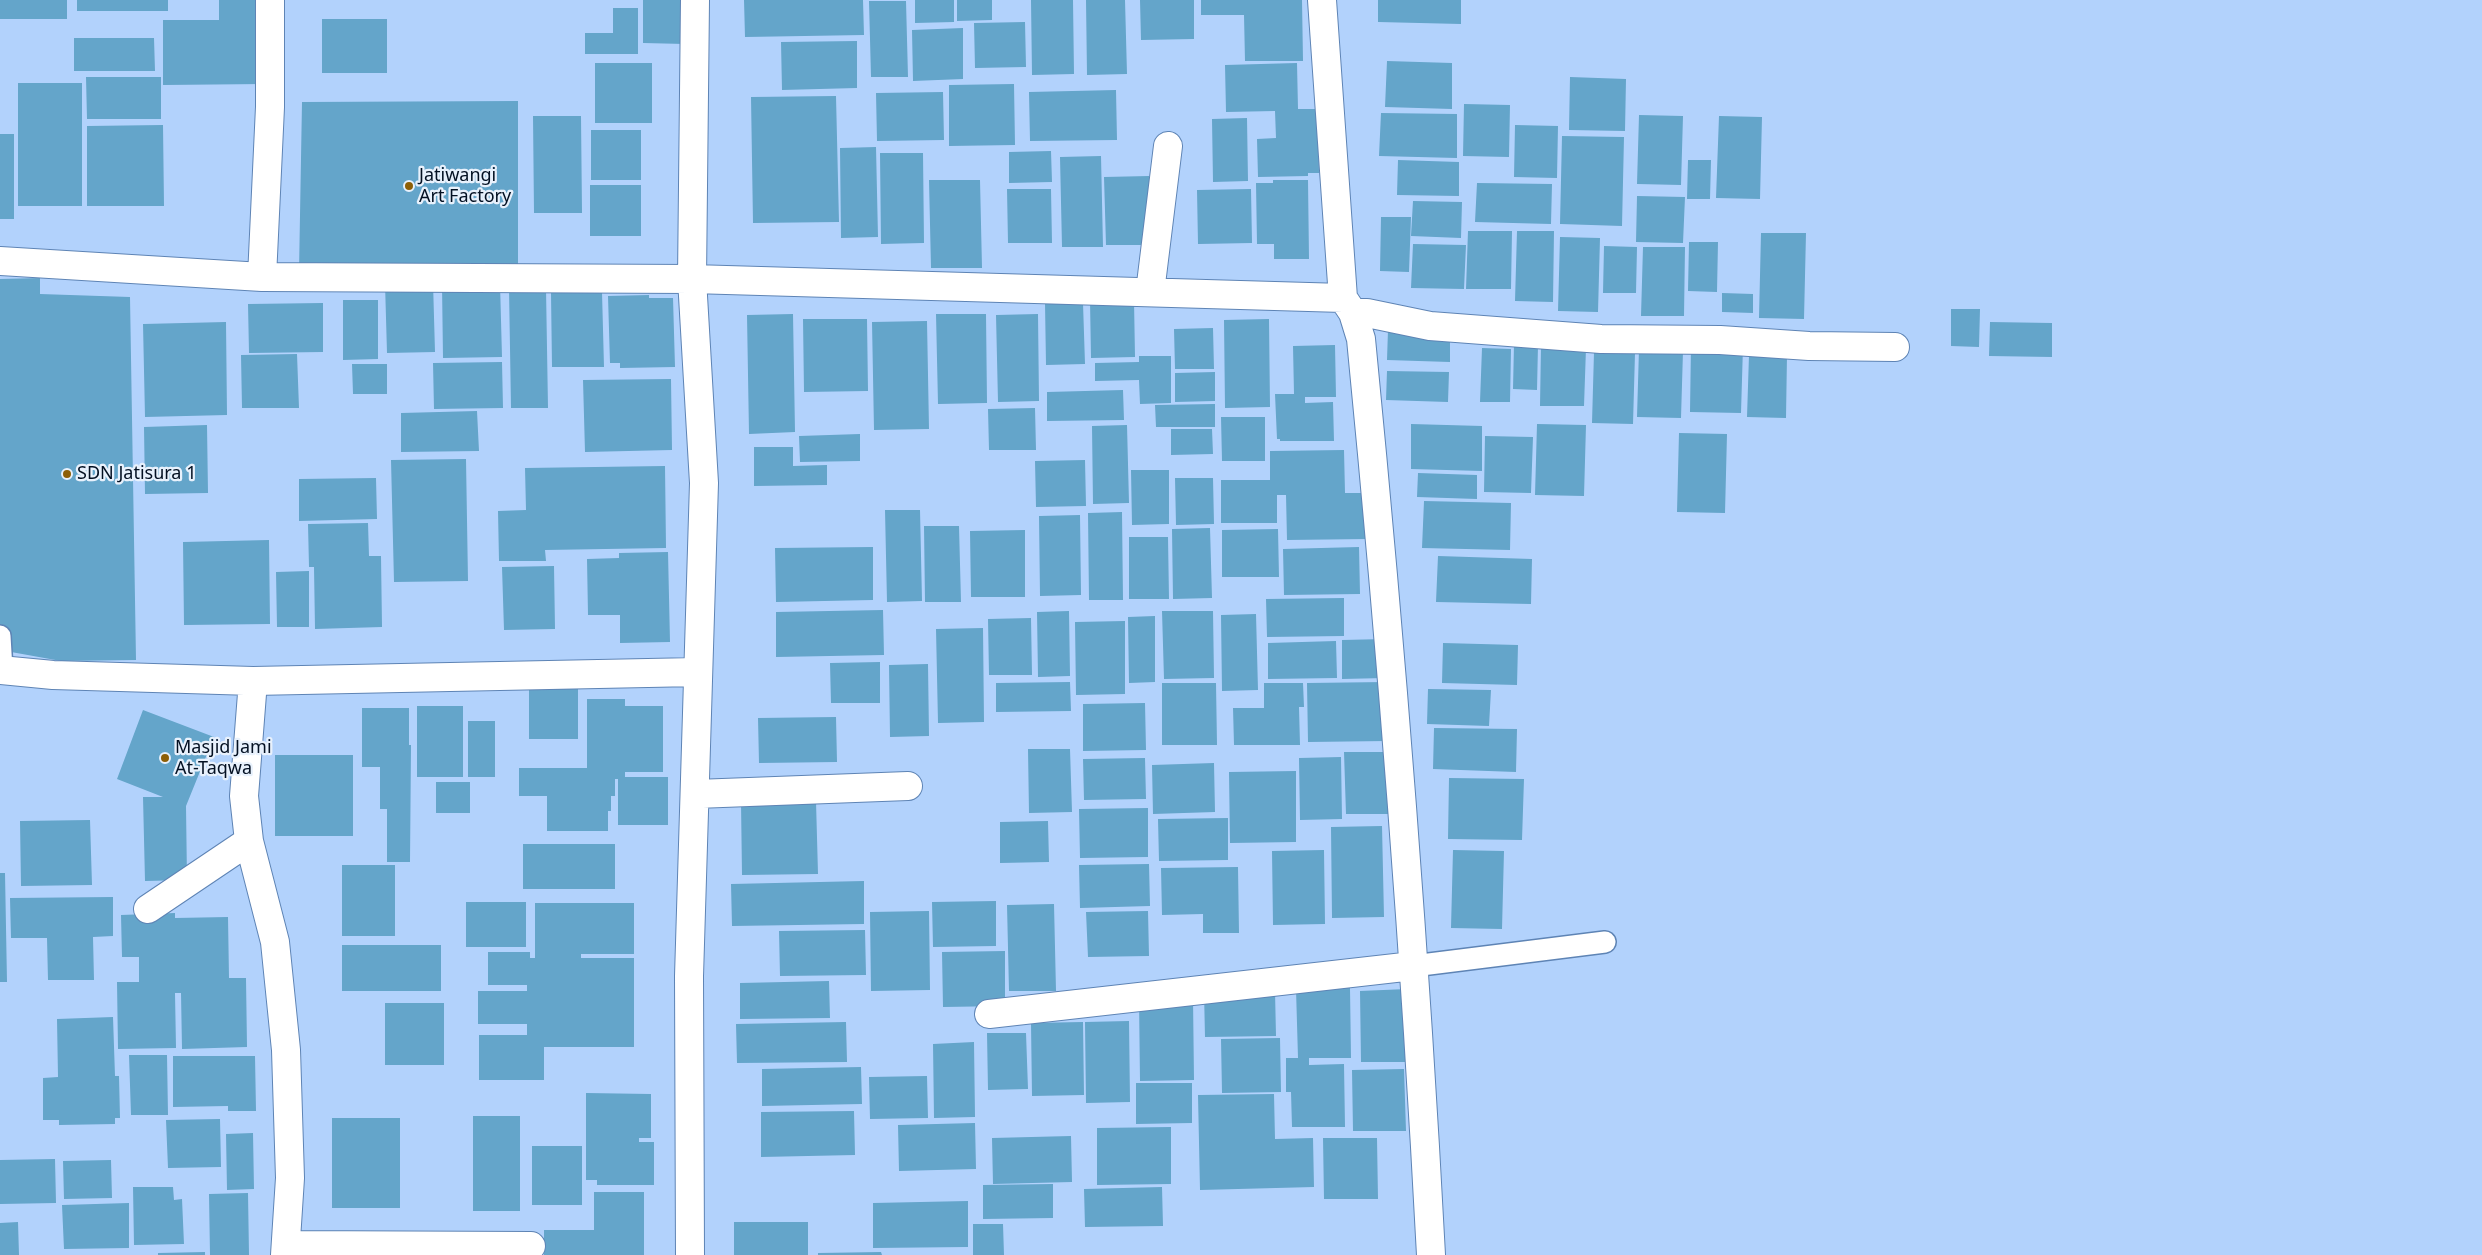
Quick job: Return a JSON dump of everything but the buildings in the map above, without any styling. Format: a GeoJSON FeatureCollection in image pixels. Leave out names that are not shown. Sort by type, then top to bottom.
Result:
{"type":"FeatureCollection","features":[{"type":"Feature","properties":{"kind":"street"},"geometry":{"type":"LineString","coordinates":[[262,277],[270,107],[270,0]]}},
{"type":"Feature","properties":{"kind":"street"},"geometry":{"type":"LineString","coordinates":[[690,1255],[689,976],[704,483],[692,279],[695,0]]}},
{"type":"Feature","properties":{"kind":"street"},"geometry":{"type":"LineString","coordinates":[[1322,0],[1348,305],[1361,339],[1376,493],[1419,1026],[1431,1255]]}},
{"type":"Feature","properties":{"kind":"street"},"geometry":{"type":"LineString","coordinates":[[1150,292],[1168,146]]}},
{"type":"Feature","properties":{"kind":"street"},"geometry":{"type":"LineString","coordinates":[[0,261],[262,277],[692,279],[1150,292],[1348,305],[1367,313],[1430,326],[1601,339],[1720,340],[1808,346],[1895,347]]}},
{"type":"Feature","properties":{"kind":"street"},"geometry":{"type":"LineString","coordinates":[[1,670],[53,675],[253,681],[697,672]]}},
{"type":"Feature","properties":{"kind":"street"},"geometry":{"type":"LineString","coordinates":[[253,681],[244,796],[249,841],[275,942],[286,1050],[290,1178],[286,1250],[531,1246]]}},
{"type":"Feature","properties":{"kind":"street"},"geometry":{"type":"LineString","coordinates":[[696,794],[908,786]]}},
{"type":"Feature","properties":{"kind":"street"},"geometry":{"type":"LineString","coordinates":[[148,909],[249,841]]}},
{"type":"Feature","properties":{"kind":"street"},"geometry":{"type":"LineString","coordinates":[[989,1014],[1413,966]]}},
{"type":"Feature","properties":{"kind":"lane"},"geometry":{"type":"LineString","coordinates":[[0,636],[1,670]]}},
{"type":"Feature","properties":{"kind":"lane"},"geometry":{"type":"LineString","coordinates":[[1413,966],[1605,942]]}},
{"type":"Feature","properties":{"kind":"place","name":"Jatiwangi Art Factory"},"geometry":{"type":"Point","coordinates":[409,186]}},
{"type":"Feature","properties":{"kind":"place","name":"SDN Jatisura 1"},"geometry":{"type":"Point","coordinates":[67,474]}},
{"type":"Feature","properties":{"kind":"place","name":"Masjid Jami At-Taqwa"},"geometry":{"type":"Point","coordinates":[165,758]}}]}
